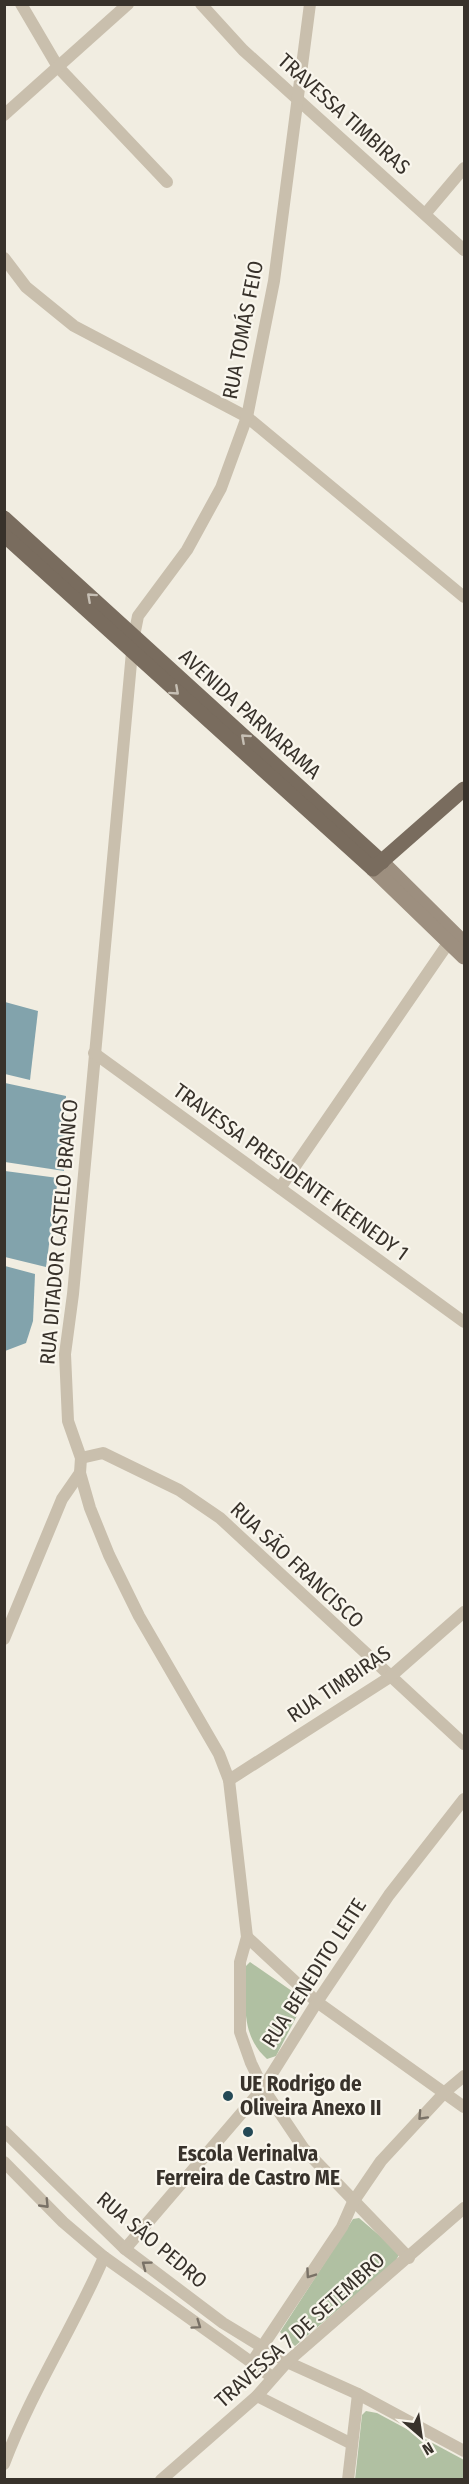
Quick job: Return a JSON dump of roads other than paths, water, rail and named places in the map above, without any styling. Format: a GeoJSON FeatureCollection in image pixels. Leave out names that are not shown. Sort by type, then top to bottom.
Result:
{"type":"FeatureCollection","features":[{"type":"Feature","properties":{"kind":"main road","name":"AVENIDA PARNARAMA"},"geometry":{"type":"LineString","coordinates":[[4,518],[134,636],[147,657],[377,866]]}},
{"type":"Feature","properties":{"kind":"main road","name":"AVENIDA PARNARAMA"},"geometry":{"type":"LineString","coordinates":[[4,535],[132,652],[147,657]]}},
{"type":"Feature","properties":{"kind":"main road"},"geometry":{"type":"LineString","coordinates":[[377,866],[465,789]]}},
{"type":"Feature","properties":{"kind":"street"},"geometry":{"type":"LineString","coordinates":[[21,4],[58,68],[167,182]]}},
{"type":"Feature","properties":{"kind":"street"},"geometry":{"type":"LineString","coordinates":[[4,115],[128,4]]}},
{"type":"Feature","properties":{"kind":"street","name":"TRAVESSA TIMBIRAS"},"geometry":{"type":"LineString","coordinates":[[201,4],[243,50],[465,250]]}},
{"type":"Feature","properties":{"kind":"street","name":"RUA TOMÁS FEIO"},"geometry":{"type":"LineString","coordinates":[[134,636],[138,616],[187,550],[221,488],[247,417],[274,281],[310,4]]}},
{"type":"Feature","properties":{"kind":"street"},"geometry":{"type":"LineString","coordinates":[[426,213],[465,168]]}},
{"type":"Feature","properties":{"kind":"street"},"geometry":{"type":"LineString","coordinates":[[4,258],[27,287],[74,326],[247,417],[465,597]]}},
{"type":"Feature","properties":{"kind":"street","name":"RUA DITADOR CASTELO BRANCO"},"geometry":{"type":"LineString","coordinates":[[132,652],[73,1294],[65,1354],[68,1421],[81,1458],[80,1473],[90,1508],[124,1587],[219,1754],[229,1780],[247,1937],[240,1962],[240,2032],[250,2063],[263,2088],[304,2149],[409,2258]]}},
{"type":"Feature","properties":{"kind":"street","name":"AVENIDA PARNARAMA"},"geometry":{"type":"LineString","coordinates":[[377,866],[457,940],[465,957]]}},
{"type":"Feature","properties":{"kind":"street"},"geometry":{"type":"LineString","coordinates":[[280,1188],[457,940]]}},
{"type":"Feature","properties":{"kind":"street","name":"TRAVESSA PRESIDENTE KEENEDY 1"},"geometry":{"type":"LineString","coordinates":[[94,1053],[465,1322]]}},
{"type":"Feature","properties":{"kind":"street","name":"RUA SÃO FRANCISCO"},"geometry":{"type":"LineString","coordinates":[[81,1458],[103,1453],[179,1490],[220,1518],[465,1744]]}},
{"type":"Feature","properties":{"kind":"street"},"geometry":{"type":"LineString","coordinates":[[4,1639],[62,1499],[80,1473]]}},
{"type":"Feature","properties":{"kind":"street","name":"RUA TIMBIRAS"},"geometry":{"type":"LineString","coordinates":[[229,1780],[390,1677],[465,1611]]}},
{"type":"Feature","properties":{"kind":"street","name":"RUA BENEDITO LEITE"},"geometry":{"type":"LineString","coordinates":[[125,2249],[263,2088],[389,1895],[465,1799]]}},
{"type":"Feature","properties":{"kind":"street"},"geometry":{"type":"LineString","coordinates":[[247,1937],[317,2002],[465,2108]]}},
{"type":"Feature","properties":{"kind":"street"},"geometry":{"type":"LineString","coordinates":[[252,2362],[342,2227],[353,2202],[381,2161],[445,2092],[465,2076]]}},
{"type":"Feature","properties":{"kind":"street","name":"RUA SÃO PEDRO"},"geometry":{"type":"LineString","coordinates":[[4,2131],[125,2249],[223,2323],[287,2362],[358,2394],[465,2451]]}},
{"type":"Feature","properties":{"kind":"street","name":"RUA SÃO PEDRO"},"geometry":{"type":"LineString","coordinates":[[4,2162],[63,2222],[104,2257],[272,2377]]}},
{"type":"Feature","properties":{"kind":"street","name":"TRAVESSA 7 DE SETEMBRO"},"geometry":{"type":"LineString","coordinates":[[161,2480],[257,2396],[287,2362],[465,2208]]}},
{"type":"Feature","properties":{"kind":"street"},"geometry":{"type":"LineString","coordinates":[[4,2464],[18,2427],[85,2302],[104,2257]]}},
{"type":"Feature","properties":{"kind":"street"},"geometry":{"type":"LineString","coordinates":[[348,2480],[358,2394]]}},
{"type":"Feature","properties":{"kind":"street"},"geometry":{"type":"LineString","coordinates":[[257,2396],[351,2443]]}},
{"type":"Feature","properties":{"kind":"water"},"geometry":{"type":"Polygon","coordinates":[[[5,1002],[38,1011],[30,1080],[5,1074],[5,1002]]]}},
{"type":"Feature","properties":{"kind":"water"},"geometry":{"type":"Polygon","coordinates":[[[5,1083],[66,1096],[64,1171],[5,1162],[5,1083]]]}},
{"type":"Feature","properties":{"kind":"water"},"geometry":{"type":"Polygon","coordinates":[[[5,1171],[58,1178],[46,1267],[5,1257],[5,1171]]]}},
{"type":"Feature","properties":{"kind":"water"},"geometry":{"type":"Polygon","coordinates":[[[5,1266],[35,1274],[33,1321],[26,1343],[5,1351],[5,1266]]]}},
{"type":"Feature","properties":{"kind":"place","name":"UE Rodrigo de Oliveira Anexo II"},"geometry":{"type":"Point","coordinates":[228,2096]}},
{"type":"Feature","properties":{"kind":"place","name":"Escola Verinalva Ferreira de Castro ME"},"geometry":{"type":"Point","coordinates":[248,2132]}}]}
